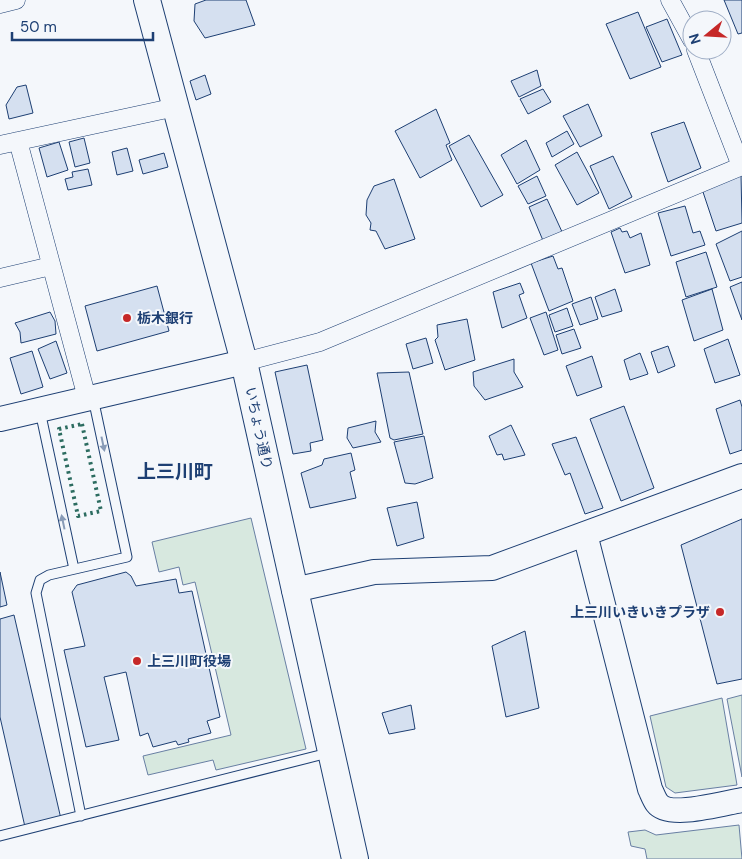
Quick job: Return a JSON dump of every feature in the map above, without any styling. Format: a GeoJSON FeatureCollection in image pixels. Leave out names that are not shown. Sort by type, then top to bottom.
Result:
{"type":"FeatureCollection","features":[{"type":"Feature","properties":{"kind":"main road","name":"いちょう通り"},"geometry":{"type":"LineString","coordinates":[[147,0],[244,362],[355,859]]}},
{"type":"Feature","properties":{"kind":"street"},"geometry":{"type":"LineString","coordinates":[[0,4],[16,0]]}},
{"type":"Feature","properties":{"kind":"street"},"geometry":{"type":"LineString","coordinates":[[670,0],[682,22]]}},
{"type":"Feature","properties":{"kind":"street"},"geometry":{"type":"LineString","coordinates":[[0,419],[244,362],[320,342],[742,166],[700,60]]}},
{"type":"Feature","properties":{"kind":"street"},"geometry":{"type":"LineString","coordinates":[[0,146],[176,107]]}},
{"type":"Feature","properties":{"kind":"street"},"geometry":{"type":"LineString","coordinates":[[18,141],[90,397]]}},
{"type":"Feature","properties":{"kind":"street"},"geometry":{"type":"LineString","coordinates":[[0,278],[52,266]]}},
{"type":"Feature","properties":{"kind":"street"},"geometry":{"type":"LineString","coordinates":[[294,590],[374,572],[492,568],[742,476]]}},
{"type":"Feature","properties":{"kind":"street"},"geometry":{"type":"LineString","coordinates":[[584,534],[650,789],[658,804],[669,810],[683,810],[742,800]]}},
{"type":"Feature","properties":{"kind":"lane"},"geometry":{"type":"LineString","coordinates":[[82,816],[36,592],[40,580],[49,575],[127,557],[90,397]]}},
{"type":"Feature","properties":{"kind":"lane"},"geometry":{"type":"LineString","coordinates":[[39,410],[74,569]]}},
{"type":"Feature","properties":{"kind":"lane"},"geometry":{"type":"LineString","coordinates":[[0,836],[331,752]]}},
{"type":"Feature","properties":{"kind":"shaded area"},"geometry":{"type":"Polygon","coordinates":[[[251,518],[306,749],[216,770],[213,760],[148,775],[143,756],[231,735],[195,582],[183,585],[179,567],[159,572],[152,542],[251,518]]]}},
{"type":"Feature","properties":{"kind":"shaded area"},"geometry":{"type":"Polygon","coordinates":[[[742,695],[742,777],[727,699],[742,695]]]}},
{"type":"Feature","properties":{"kind":"shaded area"},"geometry":{"type":"Polygon","coordinates":[[[722,698],[737,785],[675,793],[666,787],[650,716],[722,698]]]}},
{"type":"Feature","properties":{"kind":"shaded area"},"geometry":{"type":"Polygon","coordinates":[[[739,825],[742,859],[647,859],[645,849],[631,846],[628,832],[645,830],[656,835],[739,825]]]}},
{"type":"Feature","properties":{"kind":"building"},"geometry":{"type":"Polygon","coordinates":[[[206,0],[246,0],[255,25],[205,38],[194,21],[195,4],[206,0]]]}},
{"type":"Feature","properties":{"kind":"building"},"geometry":{"type":"Polygon","coordinates":[[[724,0],[742,0],[742,33],[738,34],[732,19],[732,10],[728,10],[724,0]]]}},
{"type":"Feature","properties":{"kind":"building"},"geometry":{"type":"Polygon","coordinates":[[[638,12],[661,67],[630,79],[606,24],[638,12]]]}},
{"type":"Feature","properties":{"kind":"building"},"geometry":{"type":"Polygon","coordinates":[[[667,19],[682,55],[662,62],[646,27],[667,19]]]}},
{"type":"Feature","properties":{"kind":"building"},"geometry":{"type":"Polygon","coordinates":[[[537,70],[541,86],[519,97],[511,81],[537,70]]]}},
{"type":"Feature","properties":{"kind":"building"},"geometry":{"type":"Polygon","coordinates":[[[205,75],[211,94],[196,100],[190,81],[205,75]]]}},
{"type":"Feature","properties":{"kind":"building"},"geometry":{"type":"Polygon","coordinates":[[[26,85],[33,113],[9,119],[6,105],[17,87],[26,85]]]}},
{"type":"Feature","properties":{"kind":"building"},"geometry":{"type":"Polygon","coordinates":[[[543,89],[551,102],[528,114],[520,99],[543,89]]]}},
{"type":"Feature","properties":{"kind":"building"},"geometry":{"type":"Polygon","coordinates":[[[588,104],[602,136],[580,147],[563,116],[588,104]]]}},
{"type":"Feature","properties":{"kind":"building"},"geometry":{"type":"Polygon","coordinates":[[[436,109],[450,143],[446,145],[452,160],[420,178],[395,131],[436,109]]]}},
{"type":"Feature","properties":{"kind":"building"},"geometry":{"type":"Polygon","coordinates":[[[684,122],[701,168],[668,182],[651,133],[684,122]]]}},
{"type":"Feature","properties":{"kind":"building"},"geometry":{"type":"Polygon","coordinates":[[[567,131],[574,144],[552,157],[546,143],[567,131]]]}},
{"type":"Feature","properties":{"kind":"building"},"geometry":{"type":"Polygon","coordinates":[[[469,135],[503,195],[481,207],[449,146],[469,135]]]}},
{"type":"Feature","properties":{"kind":"building"},"geometry":{"type":"Polygon","coordinates":[[[84,138],[90,163],[75,167],[69,142],[84,138]]]}},
{"type":"Feature","properties":{"kind":"building"},"geometry":{"type":"Polygon","coordinates":[[[526,140],[540,170],[517,184],[501,155],[526,140]]]}},
{"type":"Feature","properties":{"kind":"building"},"geometry":{"type":"Polygon","coordinates":[[[59,142],[68,170],[47,177],[39,148],[59,142]]]}},
{"type":"Feature","properties":{"kind":"building"},"geometry":{"type":"Polygon","coordinates":[[[127,148],[133,171],[117,175],[112,152],[127,148]]]}},
{"type":"Feature","properties":{"kind":"building"},"geometry":{"type":"Polygon","coordinates":[[[577,152],[599,193],[577,205],[555,165],[577,152]]]}},
{"type":"Feature","properties":{"kind":"building"},"geometry":{"type":"Polygon","coordinates":[[[164,153],[168,167],[143,174],[139,160],[164,153]]]}},
{"type":"Feature","properties":{"kind":"building"},"geometry":{"type":"Polygon","coordinates":[[[613,156],[632,197],[609,209],[590,166],[613,156]]]}},
{"type":"Feature","properties":{"kind":"building"},"geometry":{"type":"Polygon","coordinates":[[[88,169],[92,185],[68,190],[65,179],[73,177],[72,172],[88,169]]]}},
{"type":"Feature","properties":{"kind":"building"},"geometry":{"type":"Polygon","coordinates":[[[741,174],[742,223],[716,231],[702,189],[741,174]]]}},
{"type":"Feature","properties":{"kind":"building"},"geometry":{"type":"Polygon","coordinates":[[[537,176],[546,196],[528,204],[518,186],[537,176]]]}},
{"type":"Feature","properties":{"kind":"building"},"geometry":{"type":"Polygon","coordinates":[[[394,179],[415,239],[385,249],[376,231],[370,230],[371,223],[366,215],[367,200],[374,186],[394,179]]]}},
{"type":"Feature","properties":{"kind":"building"},"geometry":{"type":"Polygon","coordinates":[[[547,199],[563,234],[544,243],[529,207],[547,199]]]}},
{"type":"Feature","properties":{"kind":"building"},"geometry":{"type":"Polygon","coordinates":[[[685,206],[693,233],[700,231],[705,245],[671,256],[658,213],[685,206]]]}},
{"type":"Feature","properties":{"kind":"building"},"geometry":{"type":"Polygon","coordinates":[[[620,228],[622,232],[627,231],[630,238],[641,233],[650,265],[625,273],[611,232],[620,228]]]}},
{"type":"Feature","properties":{"kind":"building"},"geometry":{"type":"Polygon","coordinates":[[[742,231],[742,277],[730,281],[716,244],[742,231]]]}},
{"type":"Feature","properties":{"kind":"building"},"geometry":{"type":"Polygon","coordinates":[[[706,252],[717,287],[686,297],[676,262],[706,252]]]}},
{"type":"Feature","properties":{"kind":"building"},"geometry":{"type":"Polygon","coordinates":[[[553,256],[558,269],[562,268],[573,301],[549,311],[531,263],[553,256]]]}},
{"type":"Feature","properties":{"kind":"building"},"geometry":{"type":"Polygon","coordinates":[[[742,282],[742,320],[730,287],[742,282]]]}},
{"type":"Feature","properties":{"kind":"building"},"geometry":{"type":"Polygon","coordinates":[[[520,283],[524,293],[519,295],[527,318],[502,328],[493,292],[520,283]]]}},
{"type":"Feature","properties":{"kind":"building","name":"栃木銀行"},"geometry":{"type":"Polygon","coordinates":[[[157,286],[169,331],[97,351],[85,306],[157,286]]]}},
{"type":"Feature","properties":{"kind":"building"},"geometry":{"type":"Polygon","coordinates":[[[615,289],[622,311],[602,317],[595,297],[615,289]]]}},
{"type":"Feature","properties":{"kind":"building"},"geometry":{"type":"Polygon","coordinates":[[[712,289],[723,330],[694,341],[682,300],[712,289]]]}},
{"type":"Feature","properties":{"kind":"building"},"geometry":{"type":"Polygon","coordinates":[[[591,297],[598,319],[580,325],[572,304],[591,297]]]}},
{"type":"Feature","properties":{"kind":"building"},"geometry":{"type":"Polygon","coordinates":[[[567,308],[573,326],[555,332],[549,315],[567,308]]]}},
{"type":"Feature","properties":{"kind":"building"},"geometry":{"type":"Polygon","coordinates":[[[50,312],[55,321],[56,334],[21,343],[20,332],[15,323],[50,312]]]}},
{"type":"Feature","properties":{"kind":"building"},"geometry":{"type":"Polygon","coordinates":[[[546,312],[558,350],[544,355],[530,318],[546,312]]]}},
{"type":"Feature","properties":{"kind":"building"},"geometry":{"type":"Polygon","coordinates":[[[467,319],[475,360],[445,370],[435,340],[438,337],[437,325],[467,319]]]}},
{"type":"Feature","properties":{"kind":"building"},"geometry":{"type":"Polygon","coordinates":[[[574,329],[581,348],[562,354],[556,335],[574,329]]]}},
{"type":"Feature","properties":{"kind":"building"},"geometry":{"type":"Polygon","coordinates":[[[426,338],[433,363],[413,369],[406,344],[426,338]]]}},
{"type":"Feature","properties":{"kind":"building"},"geometry":{"type":"Polygon","coordinates":[[[728,339],[740,375],[715,383],[704,349],[728,339]]]}},
{"type":"Feature","properties":{"kind":"building"},"geometry":{"type":"Polygon","coordinates":[[[56,341],[67,373],[50,379],[38,349],[56,341]]]}},
{"type":"Feature","properties":{"kind":"building"},"geometry":{"type":"Polygon","coordinates":[[[668,346],[675,366],[658,373],[651,352],[668,346]]]}},
{"type":"Feature","properties":{"kind":"building"},"geometry":{"type":"Polygon","coordinates":[[[32,351],[43,387],[21,394],[10,358],[32,351]]]}},
{"type":"Feature","properties":{"kind":"building"},"geometry":{"type":"Polygon","coordinates":[[[640,353],[648,374],[630,380],[624,360],[640,353]]]}},
{"type":"Feature","properties":{"kind":"building"},"geometry":{"type":"Polygon","coordinates":[[[592,356],[602,387],[577,396],[566,366],[592,356]]]}},
{"type":"Feature","properties":{"kind":"building"},"geometry":{"type":"Polygon","coordinates":[[[514,359],[514,372],[523,387],[485,400],[474,386],[473,372],[514,359]]]}},
{"type":"Feature","properties":{"kind":"building"},"geometry":{"type":"Polygon","coordinates":[[[307,365],[323,440],[310,443],[311,451],[293,454],[275,372],[307,365]]]}},
{"type":"Feature","properties":{"kind":"building"},"geometry":{"type":"Polygon","coordinates":[[[409,372],[423,434],[394,440],[390,438],[377,373],[409,372]]]}},
{"type":"Feature","properties":{"kind":"building"},"geometry":{"type":"Polygon","coordinates":[[[740,400],[742,407],[742,450],[730,454],[716,409],[740,400]]]}},
{"type":"Feature","properties":{"kind":"building"},"geometry":{"type":"Polygon","coordinates":[[[624,406],[654,488],[621,501],[590,419],[624,406]]]}},
{"type":"Feature","properties":{"kind":"building"},"geometry":{"type":"Polygon","coordinates":[[[376,421],[375,432],[381,442],[353,448],[347,438],[348,428],[376,421]]]}},
{"type":"Feature","properties":{"kind":"building"},"geometry":{"type":"Polygon","coordinates":[[[511,425],[525,455],[504,460],[502,454],[497,455],[489,436],[511,425]]]}},
{"type":"Feature","properties":{"kind":"building"},"geometry":{"type":"Polygon","coordinates":[[[424,436],[433,478],[415,484],[405,483],[394,442],[424,436]]]}},
{"type":"Feature","properties":{"kind":"building"},"geometry":{"type":"Polygon","coordinates":[[[576,437],[603,508],[585,514],[570,473],[565,475],[552,444],[576,437]]]}},
{"type":"Feature","properties":{"kind":"building"},"geometry":{"type":"Polygon","coordinates":[[[351,453],[355,470],[350,472],[356,498],[310,508],[301,473],[322,465],[324,459],[351,453]]]}},
{"type":"Feature","properties":{"kind":"building"},"geometry":{"type":"Polygon","coordinates":[[[417,502],[424,538],[397,546],[387,508],[417,502]]]}},
{"type":"Feature","properties":{"kind":"building","name":"上三川いきいきプラザ"},"geometry":{"type":"Polygon","coordinates":[[[742,519],[742,679],[717,684],[681,545],[742,519]]]}},
{"type":"Feature","properties":{"kind":"building"},"geometry":{"type":"Polygon","coordinates":[[[0,572],[7,605],[0,607],[0,572]]]}},
{"type":"Feature","properties":{"kind":"building","name":"上三川町役場"},"geometry":{"type":"Polygon","coordinates":[[[126,572],[131,576],[136,586],[176,579],[179,593],[192,591],[220,717],[207,721],[211,733],[188,739],[189,742],[178,745],[176,741],[153,747],[148,733],[140,736],[126,672],[104,677],[119,740],[86,747],[64,650],[85,646],[72,592],[77,585],[126,572]]]}},
{"type":"Feature","properties":{"kind":"building"},"geometry":{"type":"Polygon","coordinates":[[[14,615],[61,819],[25,827],[0,717],[0,619],[14,615]]]}},
{"type":"Feature","properties":{"kind":"building"},"geometry":{"type":"Polygon","coordinates":[[[525,631],[539,708],[506,717],[492,646],[525,631]]]}},
{"type":"Feature","properties":{"kind":"building"},"geometry":{"type":"Polygon","coordinates":[[[411,705],[415,729],[389,734],[382,713],[411,705]]]}},
{"type":"Feature","properties":{"kind":"hedge"},"geometry":{"type":"LineString","coordinates":[[82,424],[101,511],[78,516],[59,429],[82,424]]}},
{"type":"Feature","properties":{"kind":"place","name":"栃木銀行"},"geometry":{"type":"Point","coordinates":[127,318]}},
{"type":"Feature","properties":{"kind":"place","name":"上三川いきいきプラザ"},"geometry":{"type":"Point","coordinates":[720,612]}},
{"type":"Feature","properties":{"kind":"place","name":"上三川町役場"},"geometry":{"type":"Point","coordinates":[137,661]}},
{"type":"Feature","properties":{"kind":"district","name":"上三川町"},"geometry":{"type":"Point","coordinates":[175,471]}}]}
